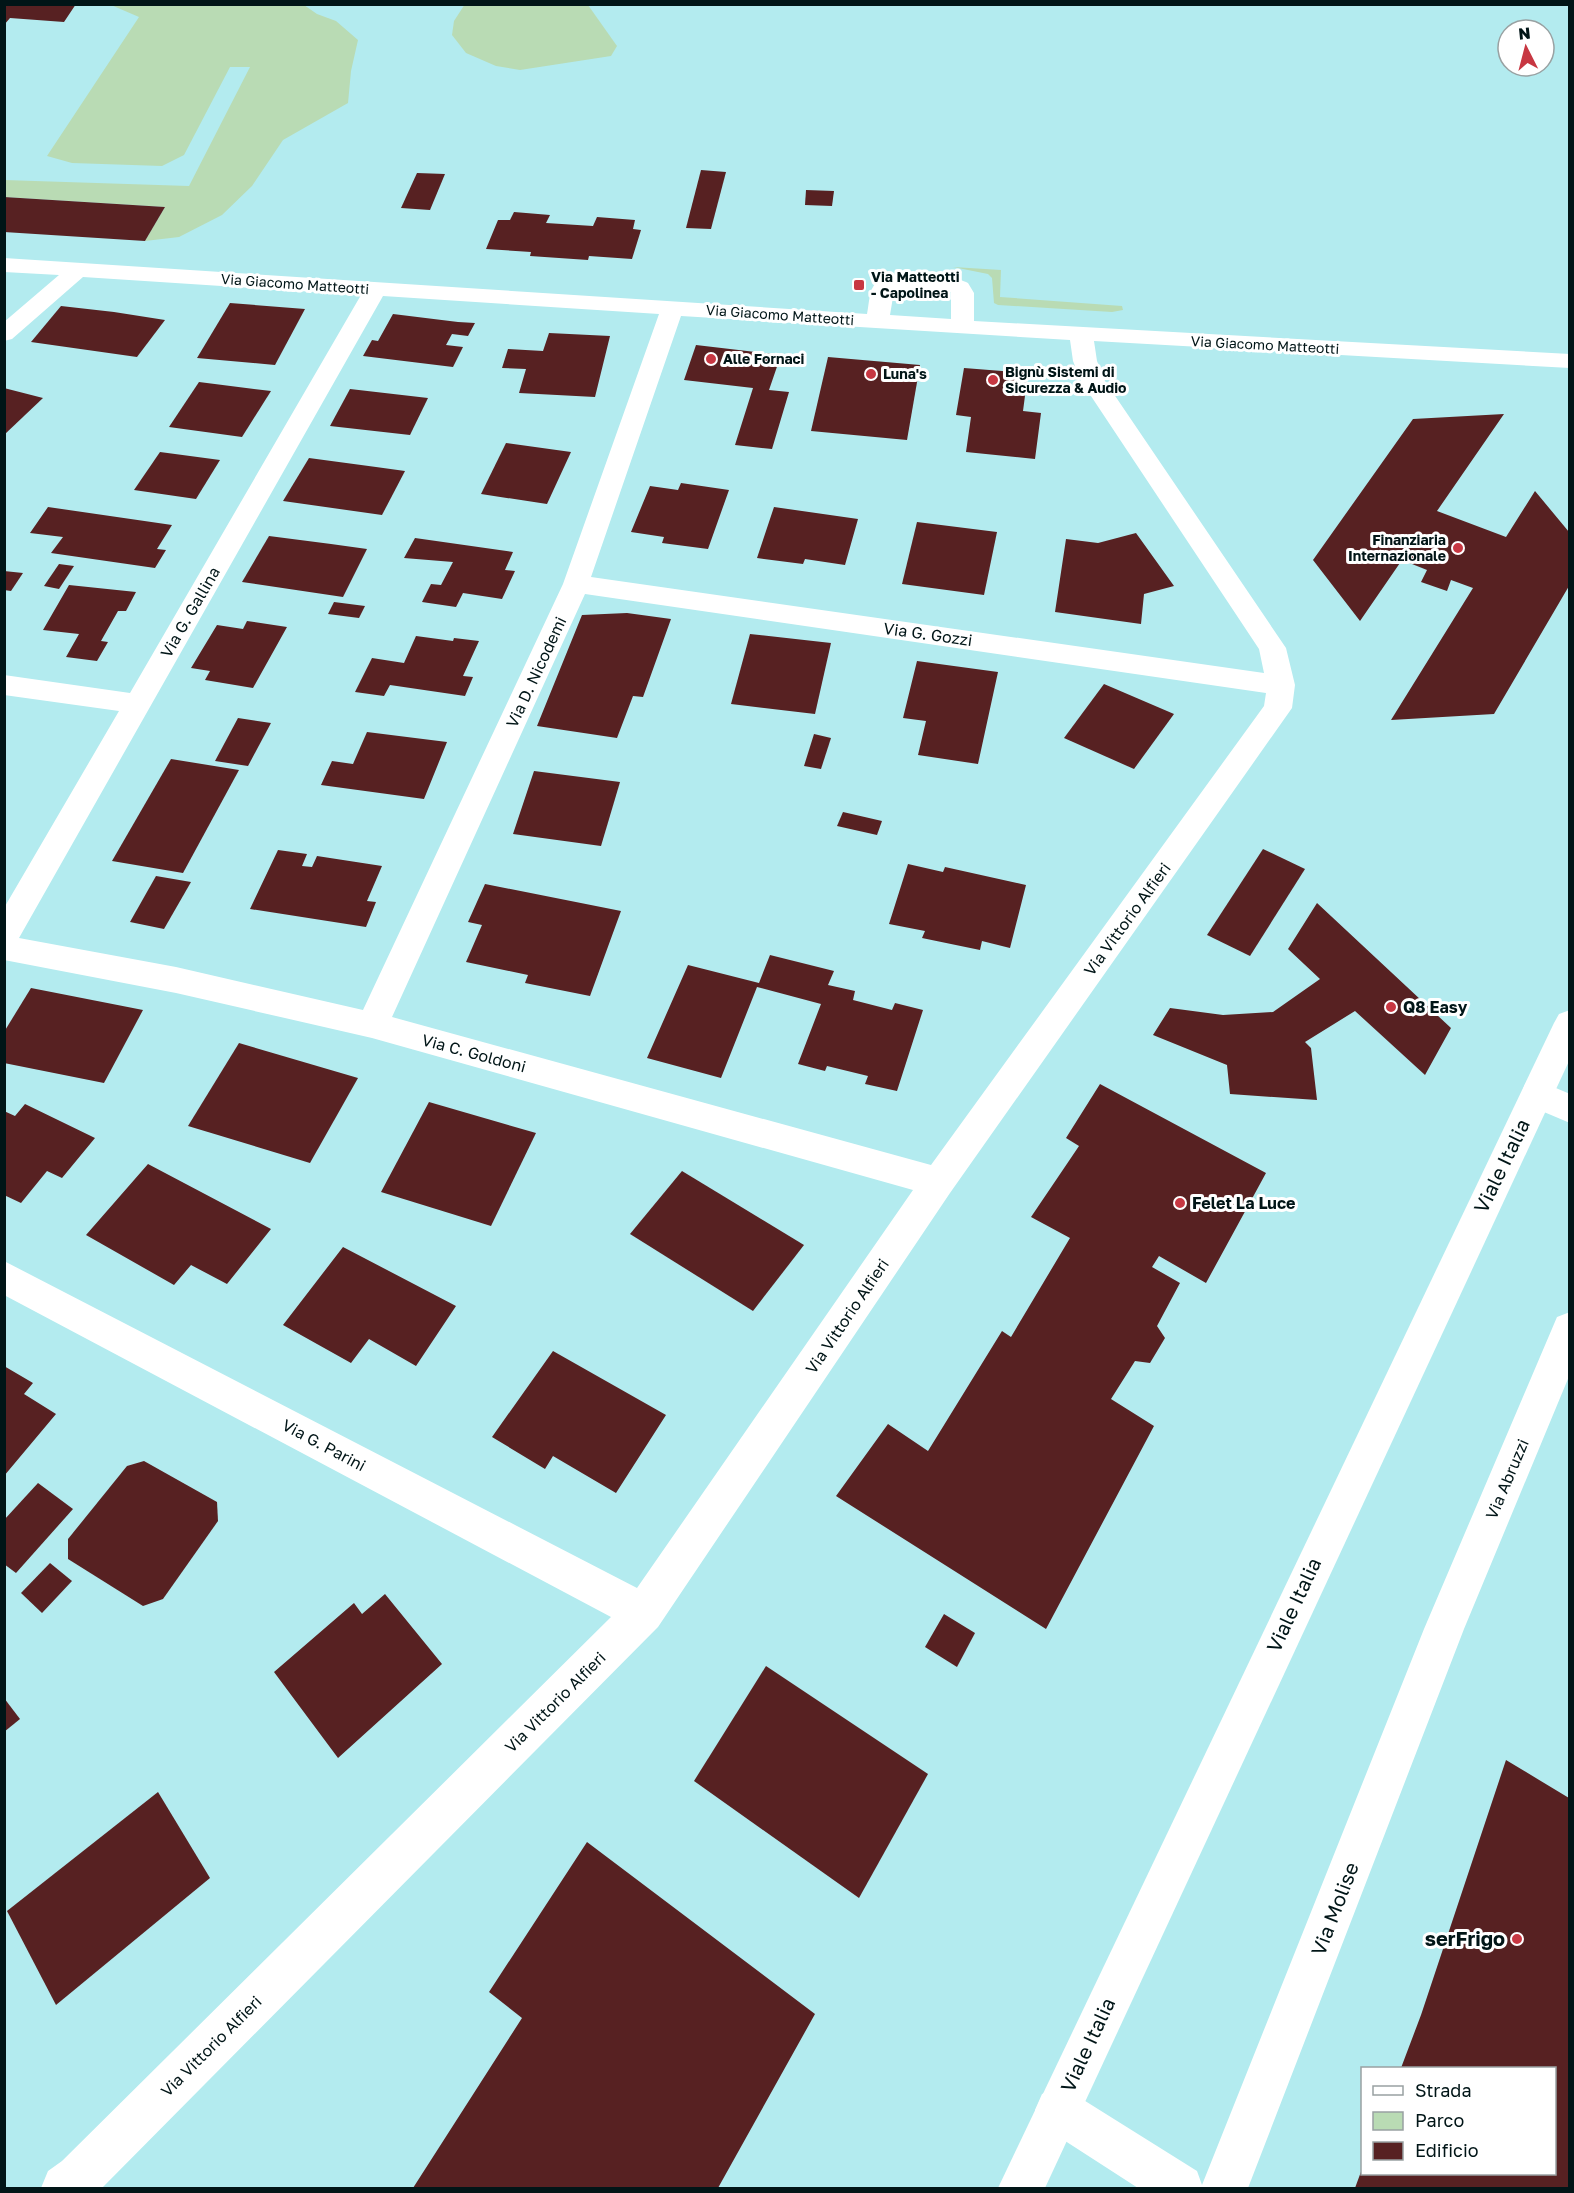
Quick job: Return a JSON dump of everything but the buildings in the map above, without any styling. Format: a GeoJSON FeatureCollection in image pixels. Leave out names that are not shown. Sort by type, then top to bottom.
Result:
{"type":"FeatureCollection","features":[{"type":"Feature","properties":{"kind":"street","name":"Via Giacomo Matteotti"},"geometry":{"type":"LineString","coordinates":[[4,265],[878,322],[1565,362]]}},
{"type":"Feature","properties":{"kind":"street"},"geometry":{"type":"LineString","coordinates":[[4,334],[78,270]]}},
{"type":"Feature","properties":{"kind":"street"},"geometry":{"type":"LineString","coordinates":[[878,322],[883,288],[901,281],[954,285],[962,290],[962,327]]}},
{"type":"Feature","properties":{"kind":"street","name":"Via G. Gallina"},"geometry":{"type":"LineString","coordinates":[[4,936],[376,289]]}},
{"type":"Feature","properties":{"kind":"street","name":"Via D. Nicodemi"},"geometry":{"type":"LineString","coordinates":[[372,1025],[576,584],[672,308]]}},
{"type":"Feature","properties":{"kind":"street","name":"Via Vittorio Alfieri"},"geometry":{"type":"LineString","coordinates":[[65,2188],[79,2178],[644,1612],[938,1182],[1278,708],[1281,685],[1272,648],[1093,381],[1085,361],[1081,334]]}},
{"type":"Feature","properties":{"kind":"street","name":"Via G. Gozzi"},"geometry":{"type":"LineString","coordinates":[[576,584],[1281,685]]}},
{"type":"Feature","properties":{"kind":"street"},"geometry":{"type":"LineString","coordinates":[[4,686],[138,704]]}},
{"type":"Feature","properties":{"kind":"street","name":"Via C. Goldoni"},"geometry":{"type":"LineString","coordinates":[[4,948],[176,980],[372,1025],[938,1182]]}},
{"type":"Feature","properties":{"kind":"street","name":"Viale Italia"},"geometry":{"type":"LineString","coordinates":[[1021,2188],[1461,1250],[1553,1101],[1567,1034]]}},
{"type":"Feature","properties":{"kind":"street","name":"Via G. Parini"},"geometry":{"type":"LineString","coordinates":[[4,1277],[644,1612]]}},
{"type":"Feature","properties":{"kind":"street","name":"Via Abruzzi"},"geometry":{"type":"LineString","coordinates":[[1444,1629],[1569,1329]]}},
{"type":"Feature","properties":{"kind":"street","name":"Via Molise"},"geometry":{"type":"LineString","coordinates":[[1225,2188],[1444,1629]]}},
{"type":"Feature","properties":{"kind":"street"},"geometry":{"type":"LineString","coordinates":[[1058,2110],[1180,2188]]}},
{"type":"Feature","properties":{"kind":"green space"},"geometry":{"type":"Polygon","coordinates":[[[465,4],[588,5],[617,46],[611,56],[520,70],[496,66],[466,53],[452,35],[454,21],[465,4]]]}},
{"type":"Feature","properties":{"kind":"green space"},"geometry":{"type":"Polygon","coordinates":[[[111,5],[304,5],[317,14],[336,21],[358,40],[351,71],[348,103],[283,140],[252,186],[222,215],[179,237],[145,241],[165,207],[5,197],[4,180],[189,186],[250,67],[230,67],[184,155],[162,166],[72,163],[47,156],[139,17],[111,5]]]}},
{"type":"Feature","properties":{"kind":"green space"},"geometry":{"type":"Polygon","coordinates":[[[953,267],[1001,270],[1000,297],[1122,306],[1123,310],[1112,312],[998,305],[994,303],[992,278],[988,274],[953,267]]]}},
{"type":"Feature","properties":{"kind":"place","name":"Via Matteotti - Capolinea"},"geometry":{"type":"Point","coordinates":[859,285]}},
{"type":"Feature","properties":{"kind":"place","name":"Alle Fornaci"},"geometry":{"type":"Point","coordinates":[711,359]}},
{"type":"Feature","properties":{"kind":"place","name":"Luna's"},"geometry":{"type":"Point","coordinates":[871,374]}},
{"type":"Feature","properties":{"kind":"place","name":"Bignù Sistemi di Sicurezza & Audio"},"geometry":{"type":"Point","coordinates":[993,380]}},
{"type":"Feature","properties":{"kind":"place","name":"Finanziaria Internazionale"},"geometry":{"type":"Point","coordinates":[1458,548]}},
{"type":"Feature","properties":{"kind":"place","name":"Q8 Easy"},"geometry":{"type":"Point","coordinates":[1391,1007]}},
{"type":"Feature","properties":{"kind":"place","name":"Felet La Luce"},"geometry":{"type":"Point","coordinates":[1180,1203]}},
{"type":"Feature","properties":{"kind":"place","name":"serFrigo"},"geometry":{"type":"Point","coordinates":[1517,1939]}}]}
